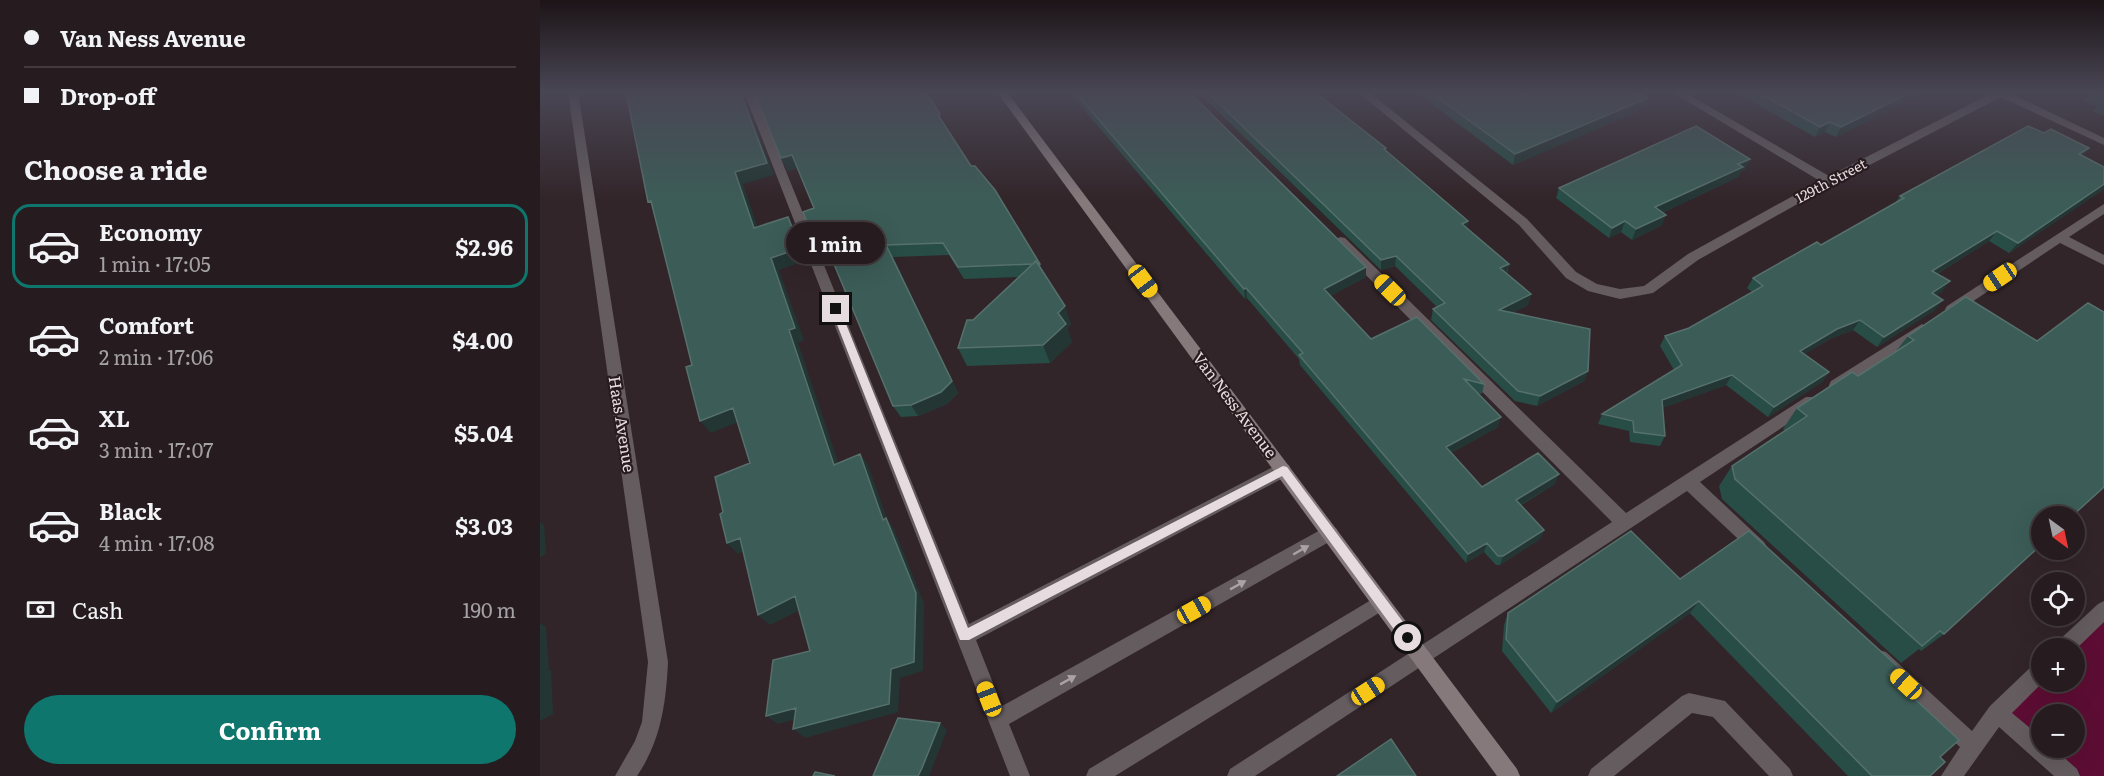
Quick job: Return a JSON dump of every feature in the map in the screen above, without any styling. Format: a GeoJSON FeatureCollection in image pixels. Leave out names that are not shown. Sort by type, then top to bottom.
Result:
{"type":"FeatureCollection","features":[{"type":"Feature","properties":{"kind":"main road","name":"Van Ness Avenue"},"geometry":{"type":"LineString","coordinates":[[1029,128],[1510,776]]}},
{"type":"Feature","properties":{"kind":"street","name":"Haas Avenue"},"geometry":{"type":"LineString","coordinates":[[578,128],[658,662],[655,717],[641,755],[626,776]]}},
{"type":"Feature","properties":{"kind":"street"},"geometry":{"type":"LineString","coordinates":[[763,128],[1020,776]]}},
{"type":"Feature","properties":{"kind":"street","name":"129th Street"},"geometry":{"type":"LineString","coordinates":[[1408,128],[1523,222],[1571,275],[1593,288],[1620,294],[1647,290],[1693,256],[1930,128]]}},
{"type":"Feature","properties":{"kind":"street"},"geometry":{"type":"LineString","coordinates":[[1739,128],[1829,181]]}},
{"type":"Feature","properties":{"kind":"street"},"geometry":{"type":"LineString","coordinates":[[2075,128],[2104,142]]}},
{"type":"Feature","properties":{"kind":"street"},"geometry":{"type":"LineString","coordinates":[[1237,776],[1422,657],[2104,208]]}},
{"type":"Feature","properties":{"kind":"street"},"geometry":{"type":"LineString","coordinates":[[1331,232],[1624,522]]}},
{"type":"Feature","properties":{"kind":"street"},"geometry":{"type":"LineString","coordinates":[[2059,237],[2104,261]]}},
{"type":"Feature","properties":{"kind":"street"},"geometry":{"type":"LineString","coordinates":[[965,636],[1283,470]]}},
{"type":"Feature","properties":{"kind":"street"},"geometry":{"type":"LineString","coordinates":[[1688,482],[1774,562]]}},
{"type":"Feature","properties":{"kind":"street"},"geometry":{"type":"LineString","coordinates":[[998,720],[1330,533]]}},
{"type":"Feature","properties":{"kind":"street"},"geometry":{"type":"LineString","coordinates":[[1096,776],[1382,602]]}},
{"type":"Feature","properties":{"kind":"street"},"geometry":{"type":"LineString","coordinates":[[2075,638],[2104,610]]}},
{"type":"Feature","properties":{"kind":"street"},"geometry":{"type":"LineString","coordinates":[[1869,650],[1973,746]]}},
{"type":"Feature","properties":{"kind":"street"},"geometry":{"type":"LineString","coordinates":[[1951,776],[1997,713],[2031,681]]}},
{"type":"Feature","properties":{"kind":"street"},"geometry":{"type":"LineString","coordinates":[[1598,776],[1689,704],[1718,708],[1783,776]]}},
{"type":"Feature","properties":{"kind":"street"},"geometry":{"type":"LineString","coordinates":[[1997,713],[2070,776]]}},
{"type":"Feature","properties":{"kind":"shaded area"},"geometry":{"type":"Polygon","coordinates":[[[2104,611],[2104,776],[2070,776],[2049,758],[2085,758],[2085,704],[2031,704],[2031,742],[1997,713],[2031,689],[2031,692],[2085,692],[2085,638],[2082,638],[2104,611]]]}},
{"type":"Feature","properties":{"kind":"building"},"geometry":{"type":"Polygon","coordinates":[[[633,128],[754,128],[767,163],[735,172],[754,228],[788,217],[800,248],[771,258],[795,328],[789,330],[834,465],[860,454],[883,520],[886,518],[916,593],[914,662],[891,669],[889,704],[793,729],[796,708],[766,716],[773,660],[810,651],[795,596],[758,615],[740,538],[727,543],[715,477],[750,463],[733,408],[700,421],[686,367],[692,365],[651,201],[648,202],[633,128]]]}},
{"type":"Feature","properties":{"kind":"building"},"geometry":{"type":"Polygon","coordinates":[[[769,128],[947,128],[971,166],[975,166],[995,190],[1040,264],[1036,261],[1033,264],[958,267],[943,243],[886,245],[952,381],[941,392],[911,405],[893,406],[824,240],[815,243],[803,212],[814,208],[792,155],[781,158],[769,128]]]}},
{"type":"Feature","properties":{"kind":"building"},"geometry":{"type":"Polygon","coordinates":[[[1106,128],[1226,128],[1366,267],[1324,289],[1371,339],[1417,317],[1484,384],[1464,379],[1501,417],[1446,447],[1482,487],[1538,453],[1559,474],[1516,500],[1544,530],[1503,556],[1498,556],[1487,543],[1468,554],[1299,355],[1303,353],[1246,288],[1244,289],[1106,128]]]}},
{"type":"Feature","properties":{"kind":"building"},"geometry":{"type":"Polygon","coordinates":[[[1245,128],[1361,128],[1468,221],[1462,224],[1509,264],[1500,268],[1531,294],[1499,310],[1590,329],[1588,371],[1540,396],[1518,391],[1433,309],[1445,303],[1396,256],[1381,260],[1245,128]]]}},
{"type":"Feature","properties":{"kind":"building"},"geometry":{"type":"Polygon","coordinates":[[[1480,128],[1576,128],[1515,154],[1480,128]]]}},
{"type":"Feature","properties":{"kind":"building"},"geometry":{"type":"Polygon","coordinates":[[[1691,128],[1700,128],[1750,159],[1738,164],[1743,167],[1655,207],[1666,215],[1636,229],[1625,221],[1612,228],[1559,188],[1691,128]]]}},
{"type":"Feature","properties":{"kind":"building"},"geometry":{"type":"Polygon","coordinates":[[[2024,128],[2033,128],[2044,133],[2051,129],[2089,148],[2079,154],[2104,167],[2104,184],[2018,243],[1997,231],[1932,271],[1950,281],[1932,293],[1943,300],[1884,337],[1860,320],[1837,329],[1800,351],[1829,372],[1774,407],[1732,375],[1662,400],[1665,436],[1634,432],[1633,421],[1602,414],[1682,365],[1665,336],[1689,328],[1763,286],[1753,278],[1817,242],[1821,245],[1904,198],[1900,196],[2024,128]]]}},
{"type":"Feature","properties":{"kind":"building"},"geometry":{"type":"Polygon","coordinates":[[[1036,261],[1065,306],[1058,313],[1066,324],[1043,345],[958,348],[967,320],[973,320],[1036,261]]]}},
{"type":"Feature","properties":{"kind":"building"},"geometry":{"type":"Polygon","coordinates":[[[1966,297],[2037,341],[2088,303],[2104,312],[2104,487],[2083,506],[2031,506],[2031,554],[1944,634],[1940,631],[1922,646],[1735,479],[1732,466],[1807,416],[1797,408],[1852,372],[1858,376],[1914,340],[1908,336],[1966,297]]]}},
{"type":"Feature","properties":{"kind":"building"},"geometry":{"type":"Polygon","coordinates":[[[1631,531],[1680,579],[1749,531],[1898,667],[1889,675],[1959,740],[1940,757],[1945,762],[1930,776],[1872,776],[1699,601],[1557,702],[1506,639],[1508,613],[1631,531]]]}},
{"type":"Feature","properties":{"kind":"building"},"geometry":{"type":"Polygon","coordinates":[[[898,718],[940,723],[918,776],[873,776],[898,718]]]}},
{"type":"Feature","properties":{"kind":"building"},"geometry":{"type":"Polygon","coordinates":[[[1391,739],[1416,776],[1337,776],[1391,739]]]}},
{"type":"Feature","properties":{"kind":"building"},"geometry":{"type":"Polygon","coordinates":[[[815,772],[835,776],[813,776],[815,772]]]}},
{"type":"Feature","properties":{"kind":"route"},"geometry":{"type":"LineString","coordinates":[[836,309],[965,636],[1283,470],[1408,638]]}}]}
